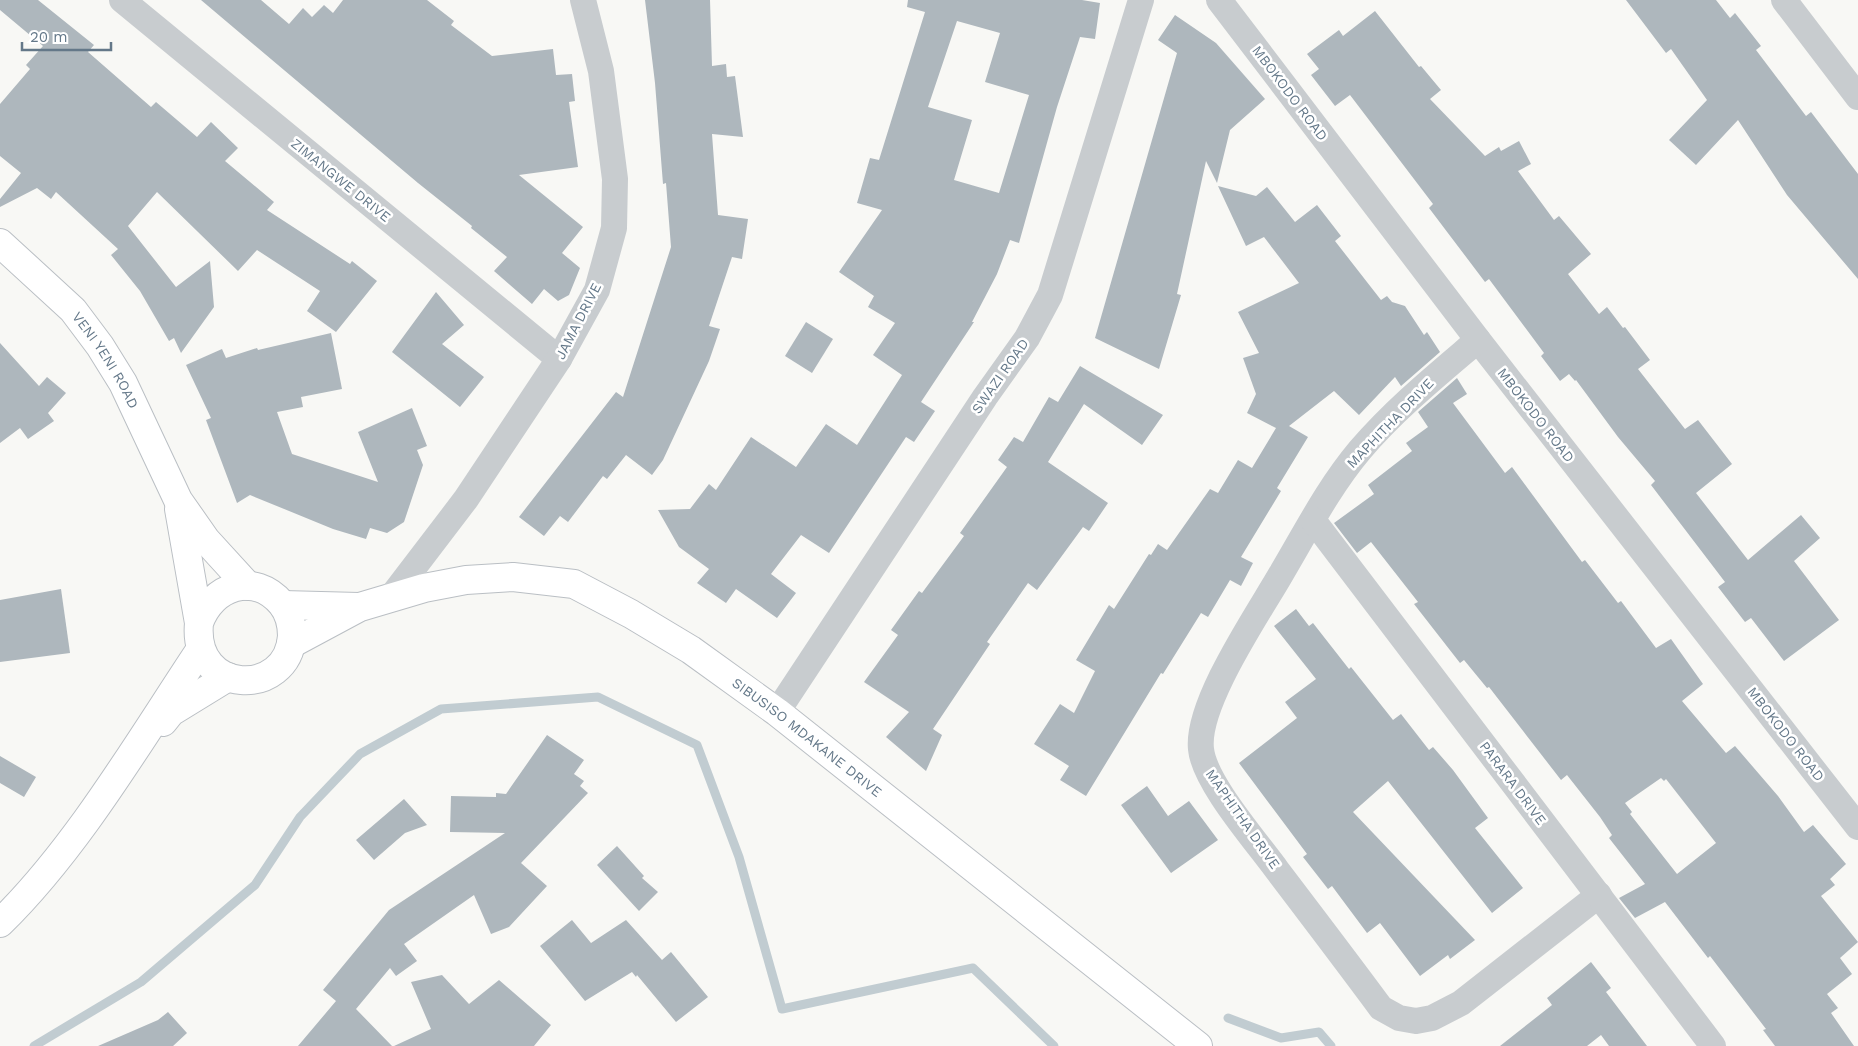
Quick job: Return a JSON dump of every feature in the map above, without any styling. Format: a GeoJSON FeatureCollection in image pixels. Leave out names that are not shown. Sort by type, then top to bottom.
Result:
{"type":"FeatureCollection","features":[{"type":"Feature","properties":{"kind":"street","name":"ZIMANGWE DRIVE"},"geometry":{"type":"LineString","coordinates":[[122,0],[559,359]]}},
{"type":"Feature","properties":{"kind":"street","name":"SWAZI ROAD"},"geometry":{"type":"LineString","coordinates":[[777,712],[985,397],[1027,338],[1050,295],[1141,0]]}},
{"type":"Feature","properties":{"kind":"street","name":"MBOKODO ROAD"},"geometry":{"type":"LineString","coordinates":[[1218,0],[1478,340],[1858,827]]}},
{"type":"Feature","properties":{"kind":"street"},"geometry":{"type":"LineString","coordinates":[[1784,0],[1858,97]]}},
{"type":"Feature","properties":{"kind":"street","name":"JAMA DRIVE"},"geometry":{"type":"LineString","coordinates":[[392,596],[466,498],[559,359],[597,290],[614,228],[615,178],[601,71],[580,1]]}},
{"type":"Feature","properties":{"kind":"street","name":"VENI YENI ROAD"},"geometry":{"type":"LineString","coordinates":[[0,243],[73,310],[100,346],[124,383],[178,500],[206,540],[248,586],[274,595],[283,605]]}},
{"type":"Feature","properties":{"kind":"street","name":"MAPHITHA DRIVE"},"geometry":{"type":"LineString","coordinates":[[1478,340],[1411,397],[1361,449],[1332,486],[1226,667],[1206,714],[1200,749],[1216,786],[1240,821],[1381,1008],[1399,1018],[1416,1021],[1432,1018],[1454,1007],[1599,895]]}},
{"type":"Feature","properties":{"kind":"street","name":"VENI YENI ROAD"},"geometry":{"type":"LineString","coordinates":[[178,500],[199,636],[207,662],[216,671],[228,677],[254,680],[267,675],[278,667],[286,656],[291,644]]}},
{"type":"Feature","properties":{"kind":"street","name":"PARARA DRIVE"},"geometry":{"type":"LineString","coordinates":[[1313,520],[1713,1046]]}},
{"type":"Feature","properties":{"kind":"street","name":"SIBUSISO MDAKANE DRIVE"},"geometry":{"type":"LineString","coordinates":[[291,644],[360,607],[392,596],[466,580],[512,577],[574,584],[631,614],[690,650],[777,712],[1198,1046]]}},
{"type":"Feature","properties":{"kind":"street"},"geometry":{"type":"LineString","coordinates":[[0,923],[16,907],[71,839],[116,776],[199,636],[203,610],[211,600],[235,587],[248,586]]}},
{"type":"Feature","properties":{"kind":"street","name":"SIBUSISO MDAKANE DRIVE"},"geometry":{"type":"LineString","coordinates":[[283,605],[360,607]]}},
{"type":"Feature","properties":{"kind":"street"},"geometry":{"type":"LineString","coordinates":[[283,605],[289,617],[292,630],[291,644]]}},
{"type":"Feature","properties":{"kind":"street"},"geometry":{"type":"LineString","coordinates":[[116,776],[171,712],[228,677]]}},
{"type":"Feature","properties":{"kind":"building"},"geometry":{"type":"Polygon","coordinates":[[[0,0],[38,0],[94,45],[88,52],[151,107],[156,102],[197,137],[211,122],[238,148],[225,161],[274,202],[267,210],[350,264],[352,261],[377,281],[336,332],[307,311],[320,291],[257,250],[238,271],[157,192],[128,226],[176,287],[210,261],[214,307],[181,353],[174,338],[169,341],[140,291],[111,255],[118,249],[56,192],[51,199],[37,188],[0,207],[0,199],[21,173],[0,156],[0,104],[30,69],[26,65],[43,46],[0,10],[0,0]]]}},
{"type":"Feature","properties":{"kind":"building"},"geometry":{"type":"Polygon","coordinates":[[[201,0],[261,0],[289,24],[303,8],[312,17],[324,5],[333,13],[343,0],[427,0],[454,21],[451,25],[492,56],[553,49],[556,75],[572,74],[575,101],[569,102],[578,167],[519,175],[583,227],[562,253],[580,268],[569,295],[558,301],[544,289],[532,304],[494,271],[507,257],[201,0]]]}},
{"type":"Feature","properties":{"kind":"building"},"geometry":{"type":"Polygon","coordinates":[[[645,0],[710,0],[712,66],[726,64],[727,77],[735,76],[743,137],[712,134],[718,215],[748,219],[742,259],[732,257],[709,326],[720,329],[709,361],[663,460],[652,475],[626,455],[607,479],[603,476],[568,522],[560,516],[544,536],[519,517],[616,392],[623,397],[671,247],[666,183],[663,184],[655,83],[645,0]]]}},
{"type":"Feature","properties":{"kind":"building"},"geometry":{"type":"Polygon","coordinates":[[[908,0],[1082,0],[1100,3],[1095,39],[1080,37],[1057,107],[1019,243],[1010,240],[997,274],[972,322],[974,322],[921,402],[935,411],[914,442],[906,437],[829,553],[801,535],[771,574],[796,593],[777,618],[736,589],[726,603],[697,583],[709,569],[679,547],[658,510],[690,509],[709,484],[716,490],[751,437],[796,467],[826,424],[857,445],[902,375],[873,355],[895,323],[868,307],[874,296],[839,272],[882,210],[857,203],[870,158],[879,160],[925,12],[907,7],[908,0]],[[957,21],[928,107],[972,120],[954,180],[999,193],[1029,95],[985,82],[1000,33],[957,21]]]}},
{"type":"Feature","properties":{"kind":"building"},"geometry":{"type":"Polygon","coordinates":[[[1626,0],[1716,0],[1730,18],[1735,13],[1761,46],[1756,50],[1806,116],[1811,112],[1858,174],[1858,279],[1787,195],[1738,120],[1696,165],[1669,140],[1707,100],[1671,49],[1666,53],[1626,0]]]}},
{"type":"Feature","properties":{"kind":"building"},"geometry":{"type":"Polygon","coordinates":[[[1375,11],[1419,67],[1421,66],[1441,90],[1430,99],[1485,156],[1499,147],[1501,151],[1519,141],[1531,164],[1518,171],[1554,220],[1559,216],[1591,254],[1568,274],[1599,314],[1607,307],[1650,360],[1638,369],[1685,429],[1698,420],[1732,464],[1696,493],[1748,560],[1801,515],[1820,538],[1794,561],[1839,620],[1784,661],[1751,618],[1745,622],[1718,587],[1725,582],[1651,485],[1655,481],[1618,437],[1576,380],[1569,374],[1560,381],[1541,356],[1544,353],[1489,279],[1485,282],[1429,208],[1433,204],[1350,95],[1335,106],[1311,75],[1319,69],[1307,54],[1339,30],[1343,36],[1375,11]]]}},
{"type":"Feature","properties":{"kind":"building"},"geometry":{"type":"Polygon","coordinates":[[[1175,15],[1216,43],[1265,99],[1230,130],[1217,183],[1206,161],[1177,294],[1181,295],[1159,369],[1095,338],[1177,53],[1158,40],[1175,15]]]}},
{"type":"Feature","properties":{"kind":"building"},"geometry":{"type":"Polygon","coordinates":[[[1218,186],[1256,196],[1267,187],[1295,222],[1317,205],[1341,236],[1335,241],[1381,300],[1387,296],[1392,302],[1405,306],[1424,335],[1427,332],[1440,352],[1401,386],[1395,377],[1359,415],[1334,391],[1289,426],[1308,437],[1277,488],[1281,491],[1241,557],[1253,563],[1241,586],[1230,580],[1208,617],[1201,613],[1163,674],[1161,673],[1086,796],[1060,780],[1069,766],[1034,744],[1060,704],[1074,713],[1095,671],[1076,660],[1109,605],[1114,609],[1149,554],[1151,555],[1158,544],[1167,550],[1210,489],[1218,493],[1238,460],[1252,468],[1276,428],[1247,413],[1256,394],[1243,358],[1259,353],[1238,312],[1299,283],[1264,237],[1246,246],[1218,186]]]}},
{"type":"Feature","properties":{"kind":"building"},"geometry":{"type":"Polygon","coordinates":[[[436,292],[464,325],[442,344],[484,377],[460,407],[392,352],[436,292]]]}},
{"type":"Feature","properties":{"kind":"building"},"geometry":{"type":"Polygon","coordinates":[[[806,322],[833,339],[812,373],[785,356],[806,322]]]}},
{"type":"Feature","properties":{"kind":"building"},"geometry":{"type":"Polygon","coordinates":[[[331,333],[342,389],[301,397],[303,407],[277,412],[292,454],[378,482],[358,432],[412,408],[427,446],[417,450],[423,465],[404,522],[387,533],[370,528],[366,539],[333,529],[250,495],[237,503],[206,420],[211,418],[186,365],[222,349],[226,358],[257,348],[258,350],[331,333]]]}},
{"type":"Feature","properties":{"kind":"building"},"geometry":{"type":"Polygon","coordinates":[[[0,343],[39,386],[47,377],[66,393],[48,413],[54,421],[28,439],[20,428],[0,443],[0,343]]]}},
{"type":"Feature","properties":{"kind":"building"},"geometry":{"type":"Polygon","coordinates":[[[1080,366],[1163,415],[1142,445],[1084,404],[1048,462],[1108,503],[1089,531],[1083,527],[1037,590],[1028,583],[987,642],[990,644],[933,729],[942,735],[926,771],[886,737],[909,712],[864,682],[898,635],[891,630],[919,591],[922,593],[964,536],[960,533],[1007,467],[998,460],[1014,437],[1023,442],[1049,397],[1058,402],[1080,366]]]}},
{"type":"Feature","properties":{"kind":"building"},"geometry":{"type":"Polygon","coordinates":[[[1457,378],[1467,394],[1453,403],[1505,473],[1512,467],[1582,562],[1585,560],[1618,603],[1621,601],[1656,648],[1671,639],[1703,684],[1682,701],[1726,753],[1735,746],[1778,796],[1804,832],[1813,825],[1846,864],[1830,879],[1835,885],[1821,896],[1858,942],[1840,958],[1852,974],[1827,994],[1838,1008],[1831,1013],[1854,1046],[1775,1046],[1763,1030],[1766,1029],[1710,956],[1708,958],[1665,902],[1635,918],[1619,898],[1645,884],[1609,838],[1612,835],[1600,817],[1567,775],[1561,780],[1489,687],[1487,688],[1464,660],[1460,663],[1414,604],[1418,602],[1371,542],[1357,553],[1334,523],[1374,494],[1368,485],[1412,451],[1406,443],[1428,427],[1418,412],[1457,378]],[[1661,778],[1625,803],[1632,812],[1630,814],[1677,874],[1716,843],[1666,779],[1664,781],[1661,778]]]}},
{"type":"Feature","properties":{"kind":"building"},"geometry":{"type":"Polygon","coordinates":[[[61,589],[70,653],[0,662],[0,600],[61,589]]]}},
{"type":"Feature","properties":{"kind":"building"},"geometry":{"type":"Polygon","coordinates":[[[1296,609],[1309,626],[1313,623],[1393,720],[1401,714],[1429,750],[1433,747],[1453,770],[1488,818],[1475,828],[1523,888],[1492,913],[1388,781],[1353,812],[1475,940],[1450,959],[1448,955],[1420,976],[1380,923],[1367,933],[1332,886],[1328,889],[1303,857],[1307,854],[1239,763],[1297,718],[1285,702],[1316,679],[1274,626],[1296,609]]]}},
{"type":"Feature","properties":{"kind":"building"},"geometry":{"type":"Polygon","coordinates":[[[547,735],[584,760],[574,774],[584,781],[580,786],[588,793],[521,863],[547,886],[509,927],[491,934],[474,895],[404,944],[417,961],[396,976],[390,968],[356,1009],[392,1046],[298,1046],[336,1001],[323,990],[389,910],[505,833],[450,832],[451,796],[496,797],[496,793],[506,794],[547,735]]]}},
{"type":"Feature","properties":{"kind":"building"},"geometry":{"type":"Polygon","coordinates":[[[0,756],[36,777],[24,797],[0,783],[0,756]]]}},
{"type":"Feature","properties":{"kind":"building"},"geometry":{"type":"Polygon","coordinates":[[[1147,786],[1168,816],[1189,801],[1218,840],[1171,873],[1121,805],[1147,786]]]}},
{"type":"Feature","properties":{"kind":"building"},"geometry":{"type":"Polygon","coordinates":[[[404,799],[427,825],[405,833],[374,860],[356,840],[404,799]]]}},
{"type":"Feature","properties":{"kind":"building"},"geometry":{"type":"Polygon","coordinates":[[[617,846],[644,876],[642,878],[658,892],[639,911],[597,865],[617,846]]]}},
{"type":"Feature","properties":{"kind":"building"},"geometry":{"type":"Polygon","coordinates":[[[572,920],[591,943],[626,920],[662,960],[671,952],[708,997],[676,1022],[637,975],[636,977],[632,972],[585,1001],[540,946],[572,920]]]}},
{"type":"Feature","properties":{"kind":"building"},"geometry":{"type":"Polygon","coordinates":[[[1591,962],[1611,988],[1606,992],[1647,1046],[1609,1046],[1601,1035],[1587,1046],[1500,1046],[1552,1005],[1547,998],[1591,962]]]}},
{"type":"Feature","properties":{"kind":"building"},"geometry":{"type":"Polygon","coordinates":[[[442,975],[469,1004],[499,980],[551,1025],[534,1046],[394,1046],[431,1029],[411,982],[442,975]]]}},
{"type":"Feature","properties":{"kind":"building"},"geometry":{"type":"Polygon","coordinates":[[[168,1012],[187,1033],[173,1046],[98,1046],[158,1020],[168,1012]]]}},
{"type":"Feature","properties":{"kind":"waterway"},"geometry":{"type":"LineString","coordinates":[[34,1046],[141,982],[255,885],[300,817],[360,754],[441,709],[598,697],[697,745],[739,857],[782,1009],[973,968],[1054,1046]]}},
{"type":"Feature","properties":{"kind":"waterway"},"geometry":{"type":"LineString","coordinates":[[1228,1018],[1281,1038],[1319,1032],[1331,1046]]}}]}
